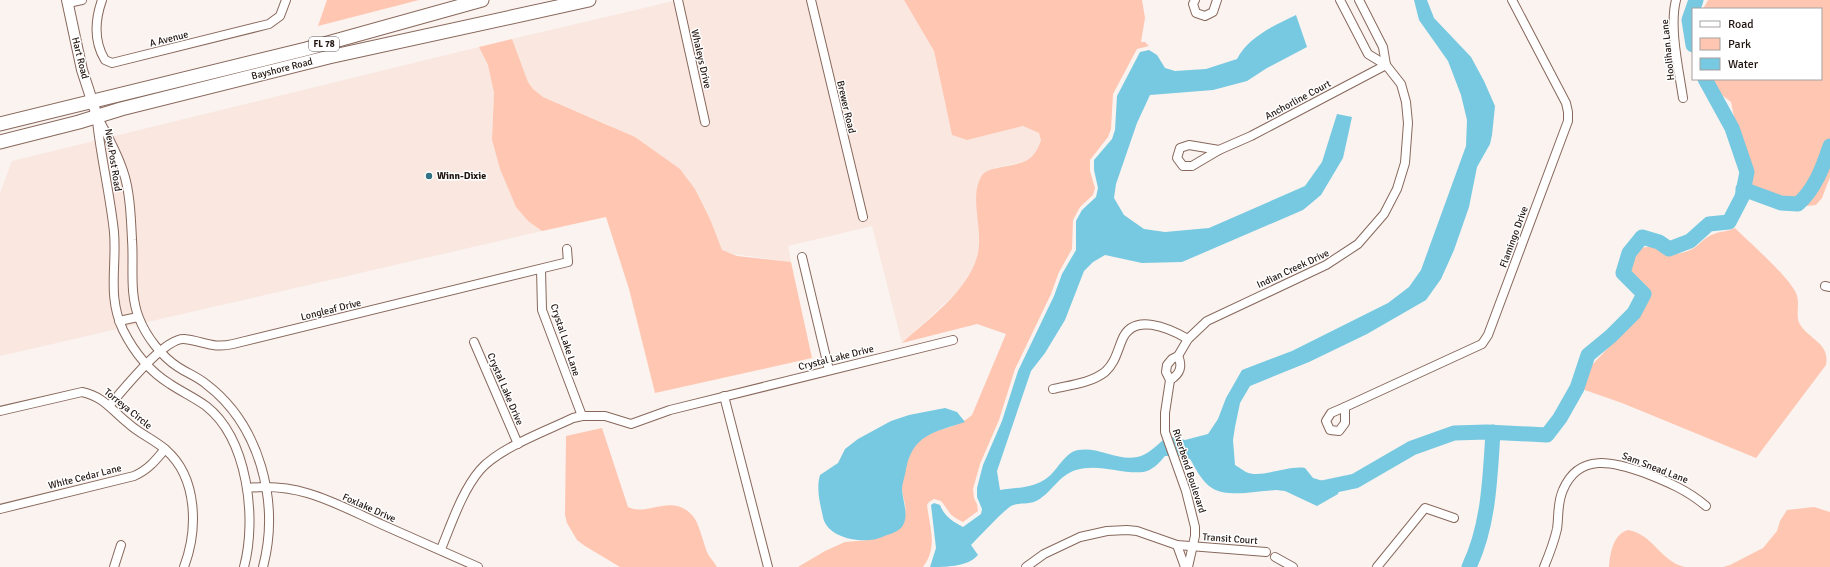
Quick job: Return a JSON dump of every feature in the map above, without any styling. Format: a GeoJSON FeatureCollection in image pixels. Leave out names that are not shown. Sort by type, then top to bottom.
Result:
{"type":"FeatureCollection","features":[{"type":"Feature","properties":{"kind":"main road","name":"Bayshore Road"},"geometry":{"type":"LineString","coordinates":[[0,124],[306,49],[482,0]]}},
{"type":"Feature","properties":{"kind":"main road","name":"Bayshore Road"},"geometry":{"type":"LineString","coordinates":[[0,142],[329,57],[589,0]]}},
{"type":"Feature","properties":{"kind":"main road"},"geometry":{"type":"LineString","coordinates":[[457,7],[462,29]]}},
{"type":"Feature","properties":{"kind":"street"},"geometry":{"type":"LineString","coordinates":[[67,2],[82,0]]}},
{"type":"Feature","properties":{"kind":"street","name":"A Avenue"},"geometry":{"type":"LineString","coordinates":[[102,0],[97,23],[97,40],[103,58],[109,63],[268,24],[280,16],[286,0]]}},
{"type":"Feature","properties":{"kind":"street","name":"Whaleys Drive"},"geometry":{"type":"LineString","coordinates":[[678,0],[705,122]]}},
{"type":"Feature","properties":{"kind":"street","name":"Brewer Road"},"geometry":{"type":"LineString","coordinates":[[811,0],[863,217]]}},
{"type":"Feature","properties":{"kind":"street"},"geometry":{"type":"LineString","coordinates":[[1195,0],[1193,4],[1196,13],[1205,16],[1213,12],[1217,0]]}},
{"type":"Feature","properties":{"kind":"street","name":"Indian Creek Drive"},"geometry":{"type":"LineString","coordinates":[[1188,339],[1199,327],[1216,316],[1308,274],[1342,256],[1362,241],[1378,222],[1388,206],[1400,180],[1408,142],[1407,113],[1401,84],[1386,65],[1368,54],[1340,0]]}},
{"type":"Feature","properties":{"kind":"street","name":"Indian Creek Drive"},"geometry":{"type":"LineString","coordinates":[[1358,0],[1383,47],[1386,65]]}},
{"type":"Feature","properties":{"kind":"street","name":"Flamingo Drive"},"geometry":{"type":"LineString","coordinates":[[1345,407],[1482,344],[1488,335],[1568,121],[1566,103],[1512,0]]}},
{"type":"Feature","properties":{"kind":"street","name":"Hoolihan Lane"},"geometry":{"type":"LineString","coordinates":[[1676,0],[1674,13],[1676,46],[1683,98]]}},
{"type":"Feature","properties":{"kind":"street","name":"Hart Road"},"geometry":{"type":"LineString","coordinates":[[67,2],[82,70],[97,116]]}},
{"type":"Feature","properties":{"kind":"street","name":"Anchorline Court"},"geometry":{"type":"LineString","coordinates":[[1219,150],[1251,136],[1386,65]]}},
{"type":"Feature","properties":{"kind":"street","name":"New Post Road"},"geometry":{"type":"LineString","coordinates":[[97,116],[123,171],[132,240],[133,296],[138,317],[151,340],[160,351],[176,366],[205,382],[235,411],[251,439],[267,486],[269,523],[263,567]]}},
{"type":"Feature","properties":{"kind":"street","name":"New Post Road"},"geometry":{"type":"LineString","coordinates":[[97,116],[114,233],[112,285],[120,321],[132,347],[147,365],[169,384],[207,407],[224,426],[235,448],[248,488],[249,526],[244,567]]}},
{"type":"Feature","properties":{"kind":"street","name":"Longleaf Drive"},"geometry":{"type":"LineString","coordinates":[[109,406],[160,351],[174,341],[184,339],[213,346],[233,344],[568,262],[567,249]]}},
{"type":"Feature","properties":{"kind":"street"},"geometry":{"type":"LineString","coordinates":[[802,257],[829,370]]}},
{"type":"Feature","properties":{"kind":"street","name":"Crystal Lake Lane"},"geometry":{"type":"LineString","coordinates":[[541,269],[542,310],[582,416]]}},
{"type":"Feature","properties":{"kind":"street"},"geometry":{"type":"LineString","coordinates":[[120,321],[138,317]]}},
{"type":"Feature","properties":{"kind":"street"},"geometry":{"type":"LineString","coordinates":[[1053,389],[1087,381],[1104,373],[1116,358],[1122,339],[1127,331],[1135,325],[1144,324],[1162,327],[1188,339]]}},
{"type":"Feature","properties":{"kind":"street","name":"Riverbend Boulevard"},"geometry":{"type":"LineString","coordinates":[[1188,339],[1178,356],[1172,359],[1167,366],[1166,372],[1170,380],[1164,423],[1165,434],[1194,518],[1195,536],[1188,567]]}},
{"type":"Feature","properties":{"kind":"street","name":"Crystal Lake Drive"},"geometry":{"type":"LineString","coordinates":[[440,549],[475,477],[481,469],[494,458],[518,444],[572,418],[582,416],[605,416],[631,424],[670,410],[953,340]]}},
{"type":"Feature","properties":{"kind":"street","name":"Crystal Lake Drive"},"geometry":{"type":"LineString","coordinates":[[474,342],[518,444]]}},
{"type":"Feature","properties":{"kind":"street","name":"Riverbend Boulevard"},"geometry":{"type":"LineString","coordinates":[[1170,380],[1177,376],[1180,370],[1181,362],[1178,356]]}},
{"type":"Feature","properties":{"kind":"street","name":"Torreya Circle"},"geometry":{"type":"LineString","coordinates":[[0,411],[82,392],[94,394],[132,428],[166,449],[183,471],[192,503],[192,537],[184,567]]}},
{"type":"Feature","properties":{"kind":"street"},"geometry":{"type":"LineString","coordinates":[[724,396],[768,567]]}},
{"type":"Feature","properties":{"kind":"street","name":"White Cedar Lane"},"geometry":{"type":"LineString","coordinates":[[0,509],[134,476],[150,467],[166,449]]}},
{"type":"Feature","properties":{"kind":"street","name":"Sam Snead Lane"},"geometry":{"type":"LineString","coordinates":[[1544,567],[1555,537],[1560,498],[1563,489],[1576,473],[1592,464],[1610,462],[1639,471],[1680,487],[1706,506]]}},
{"type":"Feature","properties":{"kind":"street","name":"Foxlake Drive"},"geometry":{"type":"LineString","coordinates":[[248,488],[267,486],[296,489],[318,496],[478,567]]}},
{"type":"Feature","properties":{"kind":"street"},"geometry":{"type":"LineString","coordinates":[[1377,567],[1425,508],[1454,518]]}},
{"type":"Feature","properties":{"kind":"street","name":"Transit Court"},"geometry":{"type":"LineString","coordinates":[[1026,567],[1044,554],[1080,537],[1107,531],[1137,531],[1177,545],[1192,547],[1266,552]]}},
{"type":"Feature","properties":{"kind":"street"},"geometry":{"type":"LineString","coordinates":[[114,567],[121,545]]}},
{"type":"Feature","properties":{"kind":"street"},"geometry":{"type":"LineString","coordinates":[[1177,545],[1185,567]]}},
{"type":"Feature","properties":{"kind":"street"},"geometry":{"type":"LineString","coordinates":[[1275,557],[1293,567]]}},
{"type":"Feature","properties":{"kind":"shaded area"},"geometry":{"type":"Polygon","coordinates":[[[678,0],[904,0],[934,51],[952,135],[967,140],[1023,126],[1039,133],[1041,140],[1034,156],[1028,161],[994,168],[979,224],[980,241],[977,258],[970,276],[956,293],[902,343],[872,226],[788,246],[791,262],[727,253],[721,250],[710,219],[695,189],[680,169],[611,126],[543,97],[533,89],[528,82],[512,39],[678,0]]]}},
{"type":"Feature","properties":{"kind":"shaded area"},"geometry":{"type":"Polygon","coordinates":[[[479,47],[488,65],[494,93],[492,140],[500,169],[516,207],[528,221],[542,231],[0,356],[0,193],[12,161],[479,47]]]}},
{"type":"Feature","properties":{"kind":"green space"},"geometry":{"type":"Polygon","coordinates":[[[327,0],[419,0],[318,26],[327,0]]]}},
{"type":"Feature","properties":{"kind":"green space"},"geometry":{"type":"Polygon","coordinates":[[[904,0],[1142,0],[1145,18],[1141,42],[1145,42],[1149,46],[1137,49],[1113,94],[1111,129],[1108,137],[1090,160],[1090,171],[1095,188],[1093,195],[1080,207],[1073,220],[1072,249],[1059,272],[1051,294],[1015,369],[999,420],[980,464],[973,489],[978,511],[963,522],[952,515],[941,501],[934,499],[929,502],[927,505],[932,545],[928,560],[923,567],[798,567],[825,551],[845,542],[870,540],[904,520],[905,504],[902,491],[902,481],[906,465],[913,449],[923,437],[930,433],[957,424],[972,415],[1006,334],[977,324],[902,343],[946,304],[965,282],[972,270],[979,247],[976,192],[978,183],[983,174],[991,170],[1025,162],[1034,154],[1041,140],[1039,133],[1023,126],[967,140],[952,135],[934,51],[904,0]]]}},
{"type":"Feature","properties":{"kind":"green space"},"geometry":{"type":"Polygon","coordinates":[[[1708,0],[1830,0],[1830,177],[1822,198],[1816,205],[1806,206],[1745,189],[1741,152],[1731,102],[1715,90],[1710,80],[1822,80],[1822,8],[1704,8],[1708,0]]]}},
{"type":"Feature","properties":{"kind":"green space"},"geometry":{"type":"Polygon","coordinates":[[[512,39],[528,82],[533,89],[543,97],[635,137],[680,169],[695,189],[710,219],[722,250],[737,256],[791,262],[812,358],[655,393],[629,289],[606,217],[542,231],[528,221],[516,207],[500,169],[492,140],[494,93],[488,65],[479,47],[512,39]]]}},
{"type":"Feature","properties":{"kind":"green space"},"geometry":{"type":"Polygon","coordinates":[[[1735,228],[1777,269],[1792,286],[1796,293],[1798,302],[1799,322],[1805,331],[1822,347],[1826,358],[1826,365],[1756,458],[1622,403],[1582,389],[1592,365],[1642,312],[1647,294],[1645,284],[1631,276],[1630,260],[1640,248],[1655,246],[1664,255],[1671,255],[1694,248],[1711,235],[1735,228]]]}},
{"type":"Feature","properties":{"kind":"green space"},"geometry":{"type":"Polygon","coordinates":[[[602,428],[628,507],[644,509],[668,505],[684,509],[694,518],[699,527],[707,552],[717,567],[620,567],[577,540],[567,523],[565,515],[566,436],[602,428]]]}},
{"type":"Feature","properties":{"kind":"green space"},"geometry":{"type":"Polygon","coordinates":[[[1814,507],[1830,512],[1830,567],[1723,567],[1763,548],[1777,531],[1780,521],[1787,510],[1814,507]]]}},
{"type":"Feature","properties":{"kind":"green space"},"geometry":{"type":"Polygon","coordinates":[[[1628,530],[1637,533],[1651,542],[1669,560],[1685,567],[1609,567],[1613,545],[1623,532],[1628,530]]]}},
{"type":"Feature","properties":{"kind":"water"},"geometry":{"type":"Polygon","coordinates":[[[1414,0],[1427,0],[1434,18],[1471,57],[1495,106],[1490,144],[1477,167],[1469,207],[1454,250],[1441,279],[1426,300],[1367,334],[1309,362],[1250,386],[1240,403],[1233,440],[1235,465],[1246,472],[1259,474],[1291,468],[1305,468],[1313,478],[1340,486],[1338,494],[1317,506],[1285,491],[1276,490],[1226,493],[1218,491],[1208,485],[1190,459],[1180,456],[1165,456],[1153,468],[1143,472],[1084,468],[1070,472],[1043,497],[1035,502],[1014,505],[1007,509],[971,545],[978,555],[974,559],[956,566],[930,567],[936,548],[931,505],[934,503],[940,505],[944,513],[949,518],[963,527],[981,514],[982,509],[977,497],[977,488],[983,465],[1002,421],[1018,371],[1054,296],[1062,274],[1076,250],[1076,221],[1082,210],[1096,197],[1098,188],[1094,170],[1094,160],[1112,139],[1115,130],[1117,96],[1140,52],[1149,50],[1157,55],[1165,68],[1175,71],[1206,69],[1237,59],[1248,44],[1263,32],[1296,15],[1307,47],[1267,68],[1247,81],[1213,90],[1150,95],[1137,123],[1116,184],[1114,198],[1124,215],[1144,229],[1165,232],[1209,228],[1305,186],[1322,162],[1337,114],[1352,117],[1343,158],[1321,195],[1303,210],[1182,262],[1142,263],[1105,255],[1093,262],[1084,271],[1065,320],[1045,353],[1031,371],[997,471],[1000,490],[1039,483],[1049,477],[1068,455],[1078,450],[1094,450],[1133,458],[1148,452],[1168,436],[1185,440],[1208,434],[1218,419],[1226,398],[1242,370],[1292,351],[1388,303],[1409,287],[1421,270],[1466,146],[1467,120],[1461,95],[1448,61],[1419,20],[1414,0]]]}},
{"type":"Feature","properties":{"kind":"water"},"geometry":{"type":"Polygon","coordinates":[[[945,408],[957,412],[965,422],[927,436],[914,448],[909,457],[902,485],[906,515],[904,524],[901,528],[872,540],[856,540],[841,536],[829,528],[823,517],[818,491],[820,475],[838,463],[845,449],[858,439],[891,421],[909,415],[945,408]]]}},
{"type":"Feature","properties":{"kind":"waterway"},"geometry":{"type":"LineString","coordinates":[[1693,8],[1696,0]]}},
{"type":"Feature","properties":{"kind":"waterway"},"geometry":{"type":"LineString","coordinates":[[1692,11],[1689,20],[1692,39]]}},
{"type":"Feature","properties":{"kind":"waterway"},"geometry":{"type":"LineString","coordinates":[[1317,489],[1355,481],[1412,448],[1454,433],[1487,432],[1547,435],[1560,418],[1577,388],[1588,355],[1611,336],[1634,313],[1644,294],[1623,273],[1629,253],[1642,237],[1659,242],[1669,249],[1690,241],[1709,224],[1729,222],[1742,197],[1747,172],[1732,128],[1706,80]]}},
{"type":"Feature","properties":{"kind":"waterway"},"geometry":{"type":"LineString","coordinates":[[1743,189],[1781,203],[1798,204],[1814,185],[1830,146]]}},
{"type":"Feature","properties":{"kind":"waterway"},"geometry":{"type":"LineString","coordinates":[[1469,567],[1476,551],[1485,518],[1493,432]]}},
{"type":"Feature","properties":{"kind":"place","name":"Winn-Dixie"},"geometry":{"type":"Point","coordinates":[429,176]}}]}
